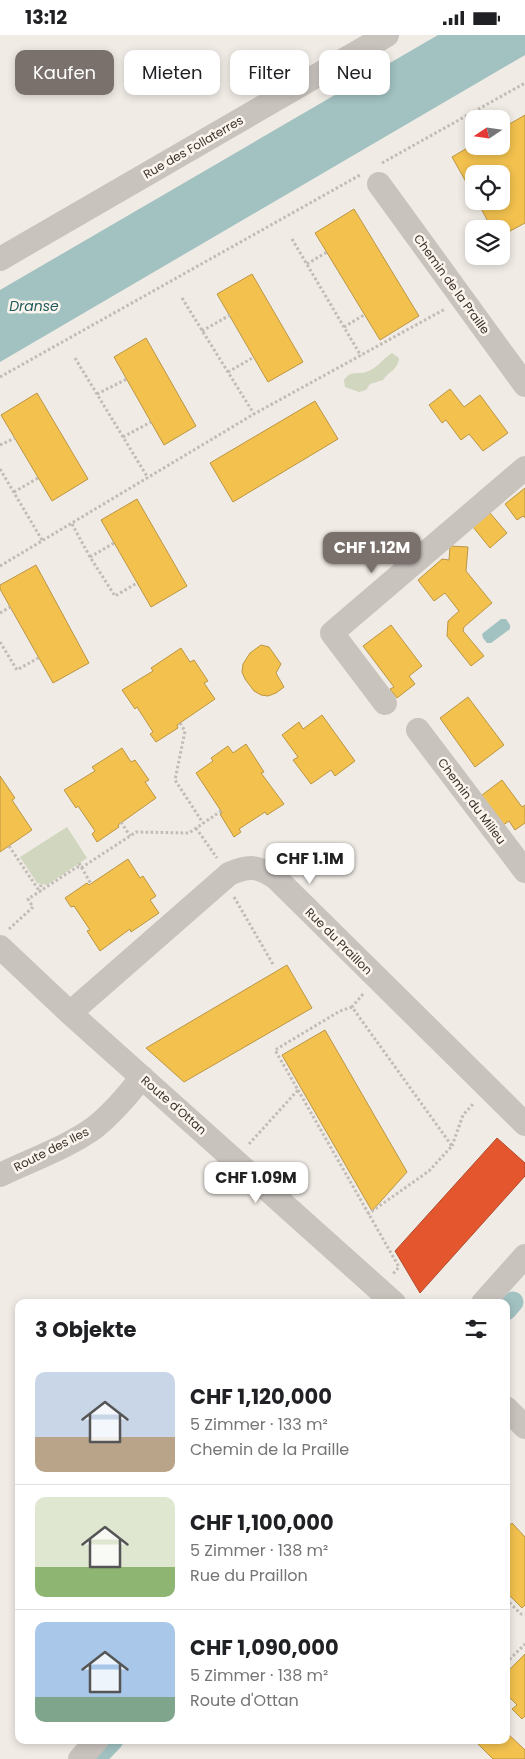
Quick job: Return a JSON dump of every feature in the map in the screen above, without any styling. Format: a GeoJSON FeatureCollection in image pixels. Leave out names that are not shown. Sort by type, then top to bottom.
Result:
{"type":"FeatureCollection","features":[{"type":"Feature","properties":{"kind":"street","name":"Rue des Follaterres"},"geometry":{"type":"LineString","coordinates":[[0,259],[387,35]]}},
{"type":"Feature","properties":{"kind":"street","name":"Chemin de la Praille"},"geometry":{"type":"LineString","coordinates":[[374,177],[525,385]]}},
{"type":"Feature","properties":{"kind":"street"},"geometry":{"type":"LineString","coordinates":[[384,703],[332,633],[525,468]]}},
{"type":"Feature","properties":{"kind":"street","name":"Chemin du Milieu"},"geometry":{"type":"LineString","coordinates":[[418,730],[525,871]]}},
{"type":"Feature","properties":{"kind":"street","name":"Rue du Praillon"},"geometry":{"type":"LineString","coordinates":[[70,1013],[226,876],[247,867],[266,871],[525,1124]]}},
{"type":"Feature","properties":{"kind":"street","name":"Route d'Ottan"},"geometry":{"type":"LineString","coordinates":[[4,939],[70,1013],[390,1299]]}},
{"type":"Feature","properties":{"kind":"street","name":"Route des Iles"},"geometry":{"type":"LineString","coordinates":[[0,1175],[64,1145],[95,1127],[114,1109],[142,1077]]}},
{"type":"Feature","properties":{"kind":"street"},"geometry":{"type":"LineString","coordinates":[[488,1299],[521,1270]]}},
{"type":"Feature","properties":{"kind":"street"},"geometry":{"type":"LineString","coordinates":[[510,1412],[525,1427]]}},
{"type":"Feature","properties":{"kind":"street"},"geometry":{"type":"LineString","coordinates":[[80,1759],[93,1744]]}},
{"type":"Feature","properties":{"kind":"path"},"geometry":{"type":"LineString","coordinates":[[0,377],[374,177],[525,83]]}},
{"type":"Feature","properties":{"kind":"path"},"geometry":{"type":"LineString","coordinates":[[292,239],[361,356]]}},
{"type":"Feature","properties":{"kind":"path"},"geometry":{"type":"LineString","coordinates":[[307,264],[327,252]]}},
{"type":"Feature","properties":{"kind":"path"},"geometry":{"type":"LineString","coordinates":[[182,298],[254,415]]}},
{"type":"Feature","properties":{"kind":"path"},"geometry":{"type":"LineString","coordinates":[[0,566],[254,415],[463,299]]}},
{"type":"Feature","properties":{"kind":"path"},"geometry":{"type":"LineString","coordinates":[[202,331],[230,315]]}},
{"type":"Feature","properties":{"kind":"path"},"geometry":{"type":"LineString","coordinates":[[344,327],[364,315]]}},
{"type":"Feature","properties":{"kind":"path"},"geometry":{"type":"LineString","coordinates":[[228,372],[254,357]]}},
{"type":"Feature","properties":{"kind":"path"},"geometry":{"type":"LineString","coordinates":[[75,358],[148,478]]}},
{"type":"Feature","properties":{"kind":"path"},"geometry":{"type":"LineString","coordinates":[[97,394],[127,379]]}},
{"type":"Feature","properties":{"kind":"path"},"geometry":{"type":"LineString","coordinates":[[123,437],[151,422]]}},
{"type":"Feature","properties":{"kind":"path"},"geometry":{"type":"LineString","coordinates":[[0,445],[14,438]]}},
{"type":"Feature","properties":{"kind":"path"},"geometry":{"type":"LineString","coordinates":[[0,469],[42,540]]}},
{"type":"Feature","properties":{"kind":"path"},"geometry":{"type":"LineString","coordinates":[[14,492],[38,478]]}},
{"type":"Feature","properties":{"kind":"path"},"geometry":{"type":"LineString","coordinates":[[72,524],[115,596],[137,583]]}},
{"type":"Feature","properties":{"kind":"path"},"geometry":{"type":"LineString","coordinates":[[90,557],[114,543]]}},
{"type":"Feature","properties":{"kind":"path"},"geometry":{"type":"LineString","coordinates":[[0,613],[10,607]]}},
{"type":"Feature","properties":{"kind":"path"},"geometry":{"type":"LineString","coordinates":[[0,642],[17,670],[38,658]]}},
{"type":"Feature","properties":{"kind":"path"},"geometry":{"type":"LineString","coordinates":[[180,723],[184,731],[175,780],[203,823]]}},
{"type":"Feature","properties":{"kind":"path"},"geometry":{"type":"LineString","coordinates":[[4,939],[33,907],[28,899],[77,867],[81,868],[136,832],[188,833],[221,811]]}},
{"type":"Feature","properties":{"kind":"path"},"geometry":{"type":"LineString","coordinates":[[121,822],[130,836]]}},
{"type":"Feature","properties":{"kind":"path"},"geometry":{"type":"LineString","coordinates":[[196,828],[226,876],[274,966]]}},
{"type":"Feature","properties":{"kind":"path"},"geometry":{"type":"LineString","coordinates":[[9,846],[40,892]]}},
{"type":"Feature","properties":{"kind":"path"},"geometry":{"type":"LineString","coordinates":[[79,863],[91,884]]}},
{"type":"Feature","properties":{"kind":"path"},"geometry":{"type":"LineString","coordinates":[[40,892],[41,883]]}},
{"type":"Feature","properties":{"kind":"path"},"geometry":{"type":"LineString","coordinates":[[377,978],[352,1007],[340,1011],[275,1050],[399,1267],[388,1280]]}},
{"type":"Feature","properties":{"kind":"path"},"geometry":{"type":"LineString","coordinates":[[352,1007],[452,1146]]}},
{"type":"Feature","properties":{"kind":"path"},"geometry":{"type":"LineString","coordinates":[[368,1214],[429,1171],[452,1146],[463,1115],[488,1088]]}},
{"type":"Feature","properties":{"kind":"path"},"geometry":{"type":"LineString","coordinates":[[236,1160],[298,1090]]}},
{"type":"Feature","properties":{"kind":"path"},"geometry":{"type":"LineString","coordinates":[[510,1603],[521,1614],[525,1614]]}},
{"type":"Feature","properties":{"kind":"path"},"geometry":{"type":"LineString","coordinates":[[510,1659],[525,1644]]}},
{"type":"Feature","properties":{"kind":"green space"},"geometry":{"type":"Polygon","coordinates":[[[392,353],[399,358],[398,362],[395,368],[383,380],[370,384],[366,390],[359,392],[345,387],[344,380],[349,375],[370,371],[392,353]]]}},
{"type":"Feature","properties":{"kind":"green space"},"geometry":{"type":"Polygon","coordinates":[[[67,827],[87,858],[47,885],[37,883],[20,857],[67,827]]]}},
{"type":"Feature","properties":{"kind":"water","name":"Dranse"},"geometry":{"type":"Polygon","coordinates":[[[438,35],[525,35],[525,55],[0,362],[0,290],[335,95],[390,95],[390,63],[438,35]]]}},
{"type":"Feature","properties":{"kind":"water"},"geometry":{"type":"Polygon","coordinates":[[[501,619],[506,619],[510,629],[491,643],[487,643],[482,634],[501,619]]]}},
{"type":"Feature","properties":{"kind":"building: Wohnen"},"geometry":{"type":"Polygon","coordinates":[[[525,115],[525,223],[510,231],[510,220],[487,220],[482,210],[510,210],[510,165],[465,165],[465,180],[452,157],[465,149],[465,155],[510,155],[510,124],[525,115]]]}},
{"type":"Feature","properties":{"kind":"building: Wohnen"},"geometry":{"type":"Polygon","coordinates":[[[354,209],[419,316],[380,340],[315,233],[354,209]]]}},
{"type":"Feature","properties":{"kind":"building: Wohnen"},"geometry":{"type":"Polygon","coordinates":[[[252,274],[303,362],[268,382],[217,294],[252,274]]]}},
{"type":"Feature","properties":{"kind":"building: Wohnen"},"geometry":{"type":"Polygon","coordinates":[[[146,338],[196,426],[164,445],[114,357],[146,338]]]}},
{"type":"Feature","properties":{"kind":"building: Wohnen"},"geometry":{"type":"Polygon","coordinates":[[[450,389],[464,407],[480,395],[508,433],[483,451],[469,434],[461,440],[446,420],[442,423],[429,405],[450,389]]]}},
{"type":"Feature","properties":{"kind":"building: Wohnen"},"geometry":{"type":"Polygon","coordinates":[[[37,393],[88,479],[52,501],[1,415],[37,393]]]}},
{"type":"Feature","properties":{"kind":"building: Wohnen"},"geometry":{"type":"Polygon","coordinates":[[[315,401],[338,439],[233,502],[210,463],[315,401]]]}},
{"type":"Feature","properties":{"kind":"building: Wohnen"},"geometry":{"type":"Polygon","coordinates":[[[525,488],[525,518],[523,516],[517,520],[505,504],[525,488]]]}},
{"type":"Feature","properties":{"kind":"building: Wohnen"},"geometry":{"type":"Polygon","coordinates":[[[137,499],[187,586],[151,607],[101,520],[137,499]]]}},
{"type":"Feature","properties":{"kind":"building: Wohnen"},"geometry":{"type":"Polygon","coordinates":[[[490,513],[507,533],[490,548],[473,527],[490,513]]]}},
{"type":"Feature","properties":{"kind":"building: Wohnen"},"geometry":{"type":"Polygon","coordinates":[[[450,546],[468,547],[466,571],[492,603],[464,627],[463,631],[484,656],[471,666],[447,636],[448,621],[459,611],[445,593],[434,601],[418,580],[442,559],[449,560],[450,546]]]}},
{"type":"Feature","properties":{"kind":"building: Wohnen"},"geometry":{"type":"Polygon","coordinates":[[[36,565],[89,663],[53,683],[0,589],[0,585],[36,565]]]}},
{"type":"Feature","properties":{"kind":"building: Wohnen"},"geometry":{"type":"Polygon","coordinates":[[[391,625],[422,666],[409,676],[415,684],[397,698],[390,689],[394,687],[363,646],[391,625]]]}},
{"type":"Feature","properties":{"kind":"building: Wohnen"},"geometry":{"type":"Polygon","coordinates":[[[261,645],[269,647],[281,664],[276,673],[284,687],[268,696],[254,691],[242,672],[243,664],[250,653],[261,645]]]}},
{"type":"Feature","properties":{"kind":"building: Wohnen"},"geometry":{"type":"Polygon","coordinates":[[[181,648],[190,662],[194,660],[208,681],[204,683],[215,699],[177,725],[178,728],[156,742],[150,734],[153,732],[137,707],[135,709],[122,690],[153,671],[151,668],[181,648]]]}},
{"type":"Feature","properties":{"kind":"building: Wohnen"},"geometry":{"type":"Polygon","coordinates":[[[468,697],[504,745],[475,767],[440,718],[468,697]]]}},
{"type":"Feature","properties":{"kind":"building: Wohnen"},"geometry":{"type":"Polygon","coordinates":[[[322,715],[355,761],[335,776],[331,770],[311,784],[293,760],[298,757],[282,735],[299,722],[303,729],[322,715]]]}},
{"type":"Feature","properties":{"kind":"building: Wohnen"},"geometry":{"type":"Polygon","coordinates":[[[246,744],[264,772],[261,773],[284,804],[267,815],[265,812],[239,829],[241,832],[234,837],[220,814],[222,813],[221,811],[196,773],[213,761],[211,758],[228,746],[233,753],[246,744]]]}},
{"type":"Feature","properties":{"kind":"building: Wohnen"},"geometry":{"type":"Polygon","coordinates":[[[122,748],[131,762],[135,760],[149,780],[145,782],[156,798],[97,842],[92,834],[95,831],[78,806],[76,808],[64,790],[95,771],[92,767],[122,748]]]}},
{"type":"Feature","properties":{"kind":"building: Wohnen"},"geometry":{"type":"Polygon","coordinates":[[[0,776],[15,798],[12,800],[32,830],[0,852],[0,776]]]}},
{"type":"Feature","properties":{"kind":"building: Wohnen"},"geometry":{"type":"Polygon","coordinates":[[[502,780],[522,807],[525,805],[525,823],[515,830],[509,821],[499,828],[478,798],[502,780]]]}},
{"type":"Feature","properties":{"kind":"building: Wohnen"},"geometry":{"type":"Polygon","coordinates":[[[128,859],[140,878],[143,876],[156,896],[150,900],[159,913],[131,932],[130,929],[100,951],[87,931],[90,930],[74,906],[71,907],[65,898],[87,883],[89,885],[128,859]]]}},
{"type":"Feature","properties":{"kind":"building: Wohnen"},"geometry":{"type":"Polygon","coordinates":[[[287,965],[312,1008],[184,1082],[146,1048],[287,965]]]}},
{"type":"Feature","properties":{"kind":"building: Wohnen"},"geometry":{"type":"Polygon","coordinates":[[[325,1030],[407,1172],[372,1211],[282,1055],[325,1030]]]}},
{"type":"Feature","properties":{"kind":"building: Wohnen"},"geometry":{"type":"Polygon","coordinates":[[[512,1523],[525,1537],[525,1605],[522,1608],[510,1596],[510,1525],[512,1523]]]}},
{"type":"Feature","properties":{"kind":"building: Wohnen"},"geometry":{"type":"Polygon","coordinates":[[[525,1654],[525,1716],[522,1719],[512,1709],[517,1705],[510,1698],[510,1669],[525,1654]]]}},
{"type":"Feature","properties":{"kind":"building: Wohnen"},"geometry":{"type":"Polygon","coordinates":[[[510,1736],[525,1750],[525,1759],[493,1759],[478,1744],[510,1744],[510,1736]]]}},
{"type":"Feature","properties":{"kind":"building: Handel"},"geometry":{"type":"Polygon","coordinates":[[[497,1138],[525,1163],[525,1176],[420,1293],[395,1251],[497,1138]]]}},
{"type":"Feature","properties":{"kind":"waterway"},"geometry":{"type":"LineString","coordinates":[[510,1305],[513,1302]]}},
{"type":"Feature","properties":{"kind":"waterway"},"geometry":{"type":"LineString","coordinates":[[95,1759],[109,1744]]}}]}
